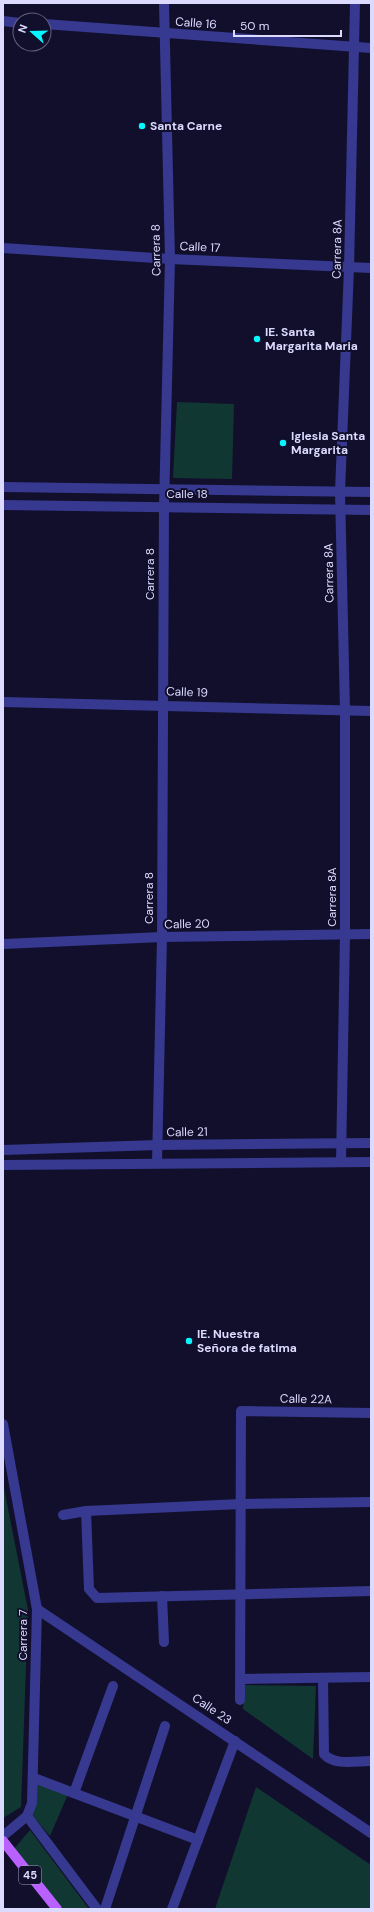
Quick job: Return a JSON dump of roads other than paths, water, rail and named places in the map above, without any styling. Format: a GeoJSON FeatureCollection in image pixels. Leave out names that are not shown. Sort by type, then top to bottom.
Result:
{"type":"FeatureCollection","features":[{"type":"Feature","properties":{"kind":"main road","name":"45"},"geometry":{"type":"LineString","coordinates":[[3,1841],[57,1909]]}},
{"type":"Feature","properties":{"kind":"street","name":"Carrera 8"},"geometry":{"type":"LineString","coordinates":[[157,1163],[162,938],[164,489],[170,259],[163,33],[164,3]]}},
{"type":"Feature","properties":{"kind":"street","name":"Carrera 8A"},"geometry":{"type":"LineString","coordinates":[[341,1162],[340,1143],[345,934],[345,710],[340,492],[349,268],[355,3]]}},
{"type":"Feature","properties":{"kind":"street","name":"Calle 16"},"geometry":{"type":"LineString","coordinates":[[52,25],[371,48]]}},
{"type":"Feature","properties":{"kind":"street","name":"Calle 17"},"geometry":{"type":"LineString","coordinates":[[3,248],[170,259],[371,268]]}},
{"type":"Feature","properties":{"kind":"street","name":"Calle 18"},"geometry":{"type":"LineString","coordinates":[[3,487],[371,492]]}},
{"type":"Feature","properties":{"kind":"street"},"geometry":{"type":"LineString","coordinates":[[63,488],[63,506]]}},
{"type":"Feature","properties":{"kind":"street"},"geometry":{"type":"LineString","coordinates":[[249,507],[250,490]]}},
{"type":"Feature","properties":{"kind":"street","name":"Calle 18"},"geometry":{"type":"LineString","coordinates":[[3,505],[249,507],[371,510]]}},
{"type":"Feature","properties":{"kind":"street","name":"Calle 19"},"geometry":{"type":"LineString","coordinates":[[3,702],[163,704],[371,711]]}},
{"type":"Feature","properties":{"kind":"street","name":"Calle 20"},"geometry":{"type":"LineString","coordinates":[[3,944],[162,938],[371,934]]}},
{"type":"Feature","properties":{"kind":"street","name":"Calle 21"},"geometry":{"type":"LineString","coordinates":[[3,1150],[158,1145],[371,1143]]}},
{"type":"Feature","properties":{"kind":"street"},"geometry":{"type":"LineString","coordinates":[[3,1165],[371,1162]]}},
{"type":"Feature","properties":{"kind":"street","name":"Calle 22A"},"geometry":{"type":"LineString","coordinates":[[241,1504],[241,1411],[371,1413]]}},
{"type":"Feature","properties":{"kind":"street","name":"Carrera 7"},"geometry":{"type":"LineString","coordinates":[[3,1424],[37,1609],[34,1778],[32,1803],[27,1816]]}},
{"type":"Feature","properties":{"kind":"street"},"geometry":{"type":"LineString","coordinates":[[63,1515],[86,1511],[241,1504],[371,1502]]}},
{"type":"Feature","properties":{"kind":"street"},"geometry":{"type":"LineString","coordinates":[[240,1700],[242,1593],[241,1504]]}},
{"type":"Feature","properties":{"kind":"street"},"geometry":{"type":"LineString","coordinates":[[86,1511],[89,1589],[97,1598],[242,1593],[371,1591]]}},
{"type":"Feature","properties":{"kind":"street"},"geometry":{"type":"LineString","coordinates":[[162,1596],[164,1642]]}},
{"type":"Feature","properties":{"kind":"street","name":"Calle 23"},"geometry":{"type":"LineString","coordinates":[[37,1609],[371,1833]]}},
{"type":"Feature","properties":{"kind":"street"},"geometry":{"type":"LineString","coordinates":[[241,1679],[371,1677]]}},
{"type":"Feature","properties":{"kind":"street"},"geometry":{"type":"LineString","coordinates":[[323,1678],[324,1754],[328,1759],[335,1762],[371,1761]]}},
{"type":"Feature","properties":{"kind":"street"},"geometry":{"type":"LineString","coordinates":[[74,1793],[112,1686]]}},
{"type":"Feature","properties":{"kind":"street"},"geometry":{"type":"LineString","coordinates":[[105,1909],[165,1726]]}},
{"type":"Feature","properties":{"kind":"street"},"geometry":{"type":"LineString","coordinates":[[172,1909],[235,1741]]}},
{"type":"Feature","properties":{"kind":"street"},"geometry":{"type":"LineString","coordinates":[[34,1778],[198,1840]]}},
{"type":"Feature","properties":{"kind":"street"},"geometry":{"type":"LineString","coordinates":[[3,1836],[27,1816],[97,1909]]}},
{"type":"Feature","properties":{"kind":"place","name":"Santa Carne"},"geometry":{"type":"Point","coordinates":[142,126]}},
{"type":"Feature","properties":{"kind":"place","name":"IE. Santa Margarita Maria"},"geometry":{"type":"Point","coordinates":[257,339]}},
{"type":"Feature","properties":{"kind":"place","name":"Iglesia Santa Margarita"},"geometry":{"type":"Point","coordinates":[283,443]}},
{"type":"Feature","properties":{"kind":"place","name":"IE. Nuestra Señora de fatima"},"geometry":{"type":"Point","coordinates":[189,1341]}}]}
